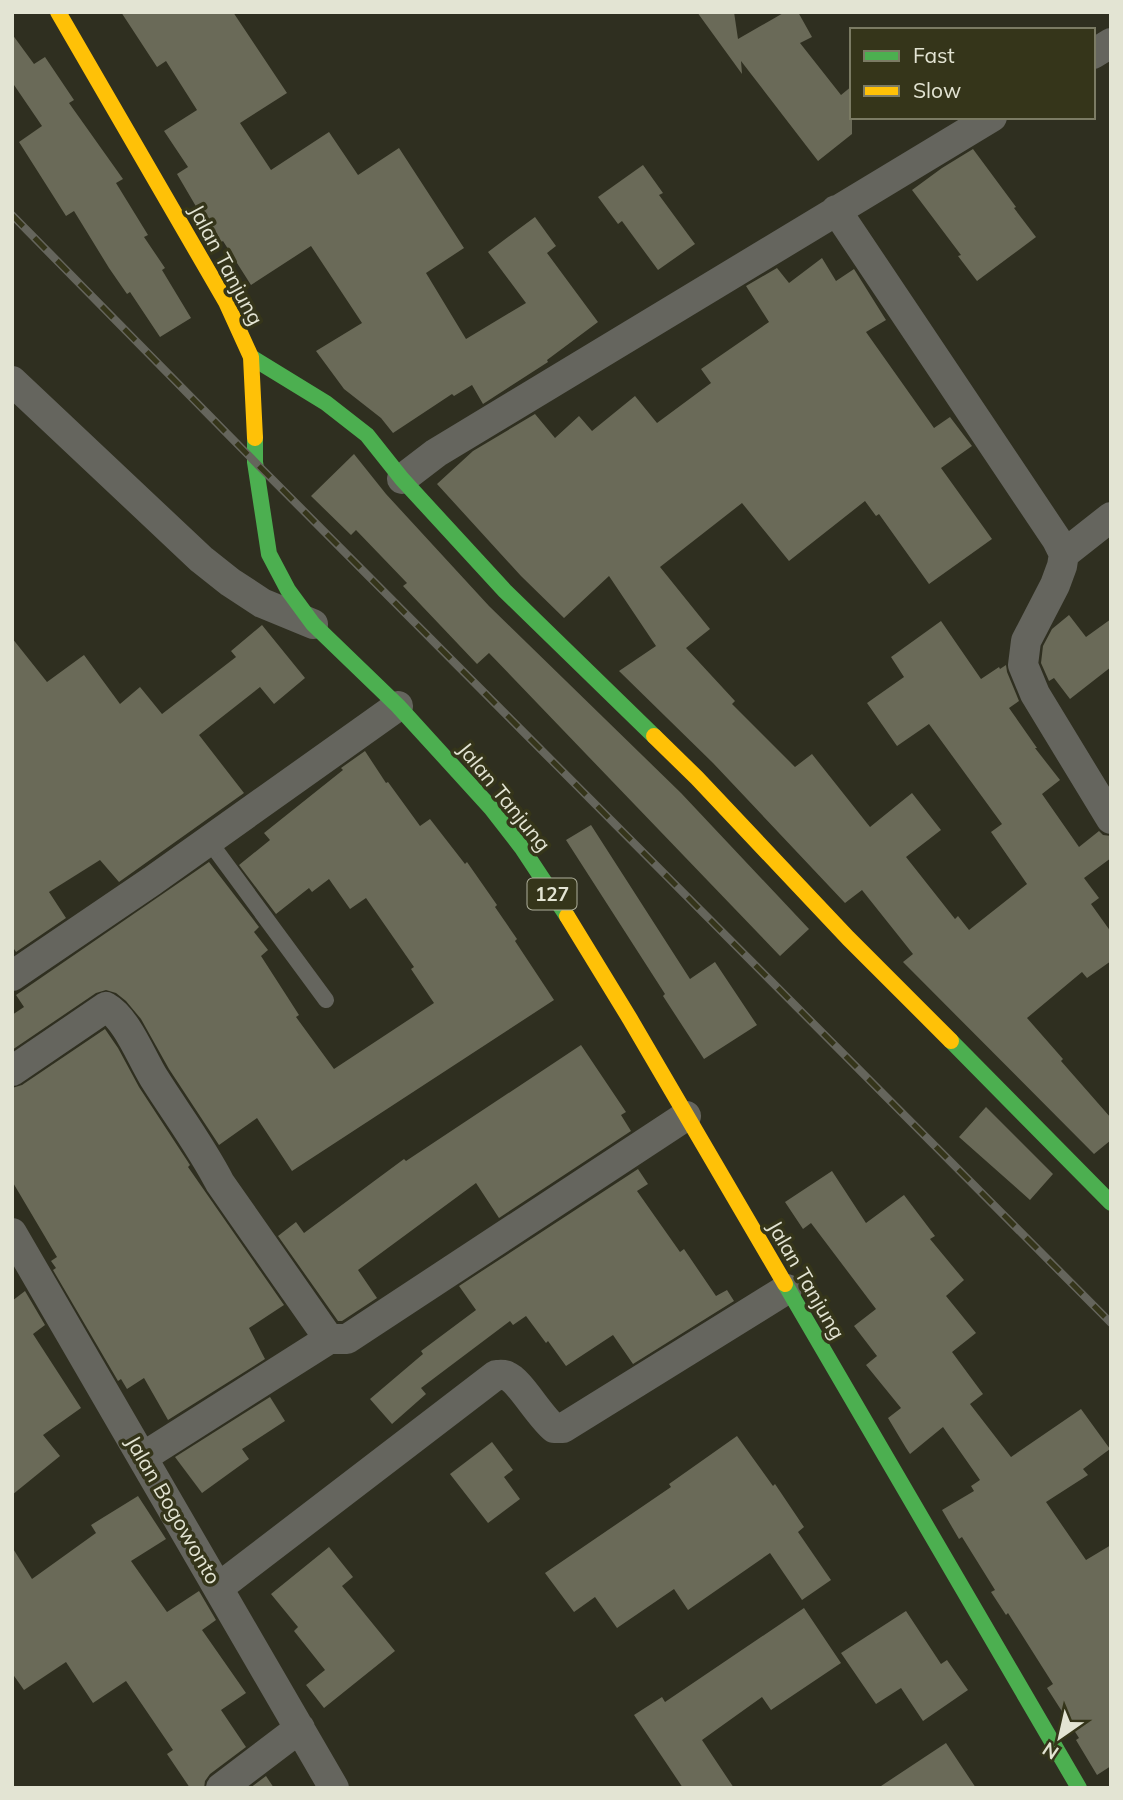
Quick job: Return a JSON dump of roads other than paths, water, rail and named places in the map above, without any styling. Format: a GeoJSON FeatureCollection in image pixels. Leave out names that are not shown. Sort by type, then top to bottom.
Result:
{"type":"FeatureCollection","features":[{"type":"Feature","properties":{"kind":"main road","name":"Jalan Tanjung"},"geometry":{"type":"LineString","coordinates":[[58,12],[226,302],[251,357],[256,462],[269,554],[288,590],[313,624],[398,706],[491,808],[522,848],[566,915],[686,1116],[1079,1788]]}},
{"type":"Feature","properties":{"kind":"main road"},"geometry":{"type":"LineString","coordinates":[[251,357],[326,403],[367,435],[402,479],[505,591],[697,778],[848,938],[1111,1203]]}},
{"type":"Feature","properties":{"kind":"street"},"geometry":{"type":"LineString","coordinates":[[1095,53],[1111,43]]}},
{"type":"Feature","properties":{"kind":"street"},"geometry":{"type":"LineString","coordinates":[[402,479],[436,453],[989,119]]}},
{"type":"Feature","properties":{"kind":"street"},"geometry":{"type":"LineString","coordinates":[[836,210],[1064,554],[1055,585],[1026,641],[1023,665],[1035,694],[1111,819]]}},
{"type":"Feature","properties":{"kind":"street"},"geometry":{"type":"LineString","coordinates":[[12,381],[201,559],[262,603],[313,624]]}},
{"type":"Feature","properties":{"kind":"street"},"geometry":{"type":"LineString","coordinates":[[1064,554],[1111,517]]}},
{"type":"Feature","properties":{"kind":"street"},"geometry":{"type":"LineString","coordinates":[[12,976],[209,841],[398,706]]}},
{"type":"Feature","properties":{"kind":"street"},"geometry":{"type":"LineString","coordinates":[[12,1071],[106,1007],[112,1010],[201,1148],[220,1183],[330,1339]]}},
{"type":"Feature","properties":{"kind":"street"},"geometry":{"type":"LineString","coordinates":[[142,1457],[330,1339],[347,1339],[686,1116]]}},
{"type":"Feature","properties":{"kind":"street","name":"Jalan Bogowonto"},"geometry":{"type":"LineString","coordinates":[[15,1247],[142,1457],[334,1788]]}},
{"type":"Feature","properties":{"kind":"street"},"geometry":{"type":"LineString","coordinates":[[218,1588],[496,1375],[513,1379],[547,1422],[554,1428],[563,1428],[787,1289]]}},
{"type":"Feature","properties":{"kind":"street"},"geometry":{"type":"LineString","coordinates":[[221,1788],[300,1728]]}},
{"type":"Feature","properties":{"kind":"lane"},"geometry":{"type":"LineString","coordinates":[[209,841],[326,1000]]}},
{"type":"Feature","properties":{"kind":"railway"},"geometry":{"type":"LineString","coordinates":[[12,215],[1111,1323]]}}]}
